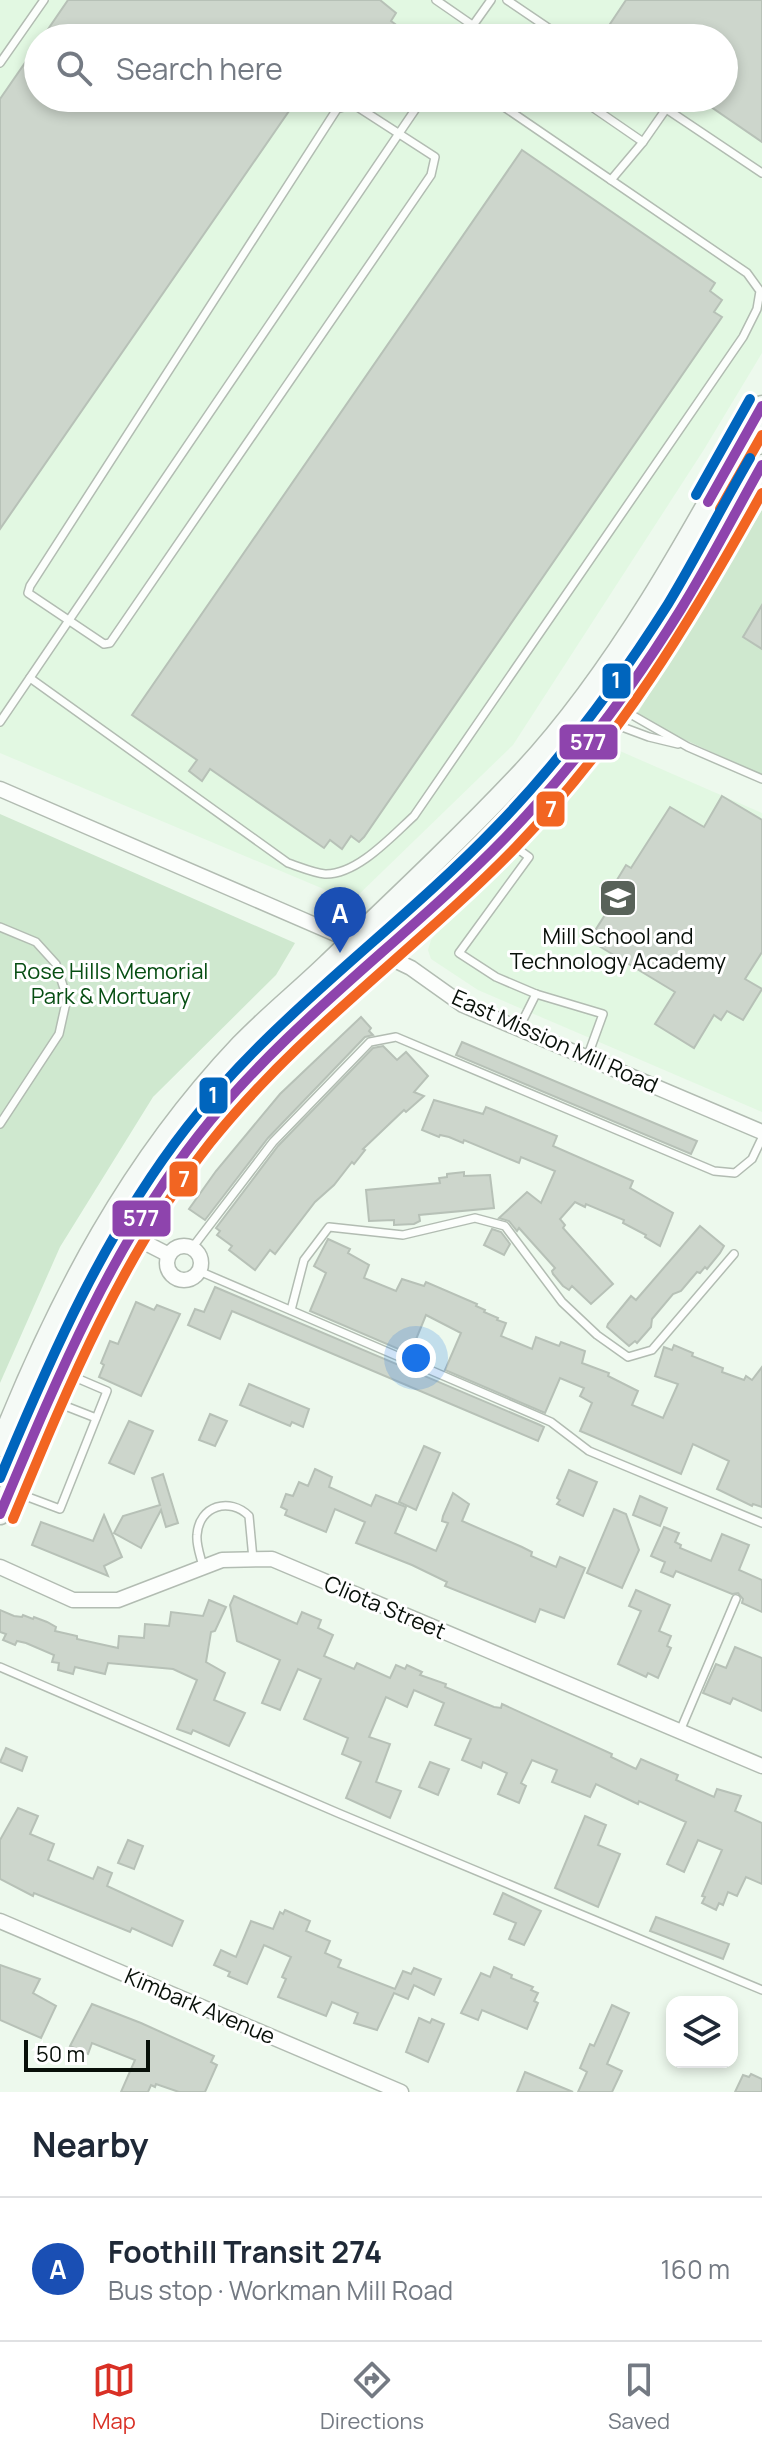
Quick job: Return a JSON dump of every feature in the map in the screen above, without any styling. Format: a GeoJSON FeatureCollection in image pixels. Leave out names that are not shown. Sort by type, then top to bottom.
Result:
{"type":"FeatureCollection","features":[{"type":"Feature","properties":{"kind":"main road"},"geometry":{"type":"LineString","coordinates":[[0,1446],[44,1343],[106,1222],[178,1119],[239,1047],[352,941],[524,770],[585,696],[662,582],[762,406]]}},
{"type":"Feature","properties":{"kind":"main road"},"geometry":{"type":"LineString","coordinates":[[0,1514],[87,1313],[130,1235],[198,1135],[259,1064],[504,839],[557,780],[610,713],[669,628],[762,465]]}},
{"type":"Feature","properties":{"kind":"main road"},"geometry":{"type":"LineString","coordinates":[[610,713],[598,710],[599,698],[651,619],[662,582]]}},
{"type":"Feature","properties":{"kind":"main road"},"geometry":{"type":"LineString","coordinates":[[61,1371],[52,1360],[54,1342],[102,1242],[106,1222]]}},
{"type":"Feature","properties":{"kind":"street","name":"East Mission Mill Road"},"geometry":{"type":"LineString","coordinates":[[0,789],[382,954],[411,968],[463,1005],[762,1135]]}},
{"type":"Feature","properties":{"kind":"street"},"geometry":{"type":"LineString","coordinates":[[130,1235],[163,1252],[179,1247],[192,1248],[200,1258],[199,1271],[189,1279],[176,1278],[168,1268],[163,1252]]}},
{"type":"Feature","properties":{"kind":"street","name":"Cliota Street"},"geometry":{"type":"LineString","coordinates":[[0,1567],[73,1600],[118,1600],[222,1560],[272,1559],[762,1766]]}},
{"type":"Feature","properties":{"kind":"street","name":"Kimbark Avenue"},"geometry":{"type":"LineString","coordinates":[[0,1921],[401,2092]]}},
{"type":"Feature","properties":{"kind":"lane"},"geometry":{"type":"LineString","coordinates":[[27,24],[44,0]]}},
{"type":"Feature","properties":{"kind":"lane"},"geometry":{"type":"LineString","coordinates":[[436,0],[470,24]]}},
{"type":"Feature","properties":{"kind":"lane"},"geometry":{"type":"LineString","coordinates":[[474,24],[491,0]]}},
{"type":"Feature","properties":{"kind":"lane"},"geometry":{"type":"LineString","coordinates":[[507,0],[542,24]]}},
{"type":"Feature","properties":{"kind":"lane"},"geometry":{"type":"LineString","coordinates":[[0,63],[24,29]]}},
{"type":"Feature","properties":{"kind":"lane"},"geometry":{"type":"LineString","coordinates":[[335,112],[30,586],[28,593],[104,644],[110,643],[431,175],[435,157],[365,112]]}},
{"type":"Feature","properties":{"kind":"lane"},"geometry":{"type":"LineString","coordinates":[[0,722],[414,112]]}},
{"type":"Feature","properties":{"kind":"lane"},"geometry":{"type":"LineString","coordinates":[[30,678],[288,863],[326,874],[348,869],[373,853],[414,816],[743,337],[757,309],[760,291],[747,273],[511,112]]}},
{"type":"Feature","properties":{"kind":"lane"},"geometry":{"type":"LineString","coordinates":[[599,112],[643,142]]}},
{"type":"Feature","properties":{"kind":"lane"},"geometry":{"type":"LineString","coordinates":[[611,180],[664,112]]}},
{"type":"Feature","properties":{"kind":"lane"},"geometry":{"type":"LineString","coordinates":[[670,112],[762,173]]}},
{"type":"Feature","properties":{"kind":"lane"},"geometry":{"type":"LineString","coordinates":[[610,713],[649,737],[688,747]]}},
{"type":"Feature","properties":{"kind":"lane"},"geometry":{"type":"LineString","coordinates":[[610,713],[762,779]]}},
{"type":"Feature","properties":{"kind":"lane"},"geometry":{"type":"LineString","coordinates":[[504,839],[529,857],[459,953],[496,977],[536,994],[603,1014],[587,1058]]}},
{"type":"Feature","properties":{"kind":"lane"},"geometry":{"type":"LineString","coordinates":[[0,927],[36,942],[56,964],[67,998],[59,1034],[0,1124]]}},
{"type":"Feature","properties":{"kind":"lane"},"geometry":{"type":"LineString","coordinates":[[519,1029],[536,994]]}},
{"type":"Feature","properties":{"kind":"lane"},"geometry":{"type":"LineString","coordinates":[[192,1248],[273,1142],[370,1042],[385,1038],[396,1037],[714,1171],[735,1173],[752,1159],[762,1135]]}},
{"type":"Feature","properties":{"kind":"lane"},"geometry":{"type":"LineString","coordinates":[[291,1310],[304,1260],[329,1227],[403,1235],[475,1218],[505,1226],[562,1302],[597,1335],[628,1357],[652,1350],[734,1254]]}},
{"type":"Feature","properties":{"kind":"lane"},"geometry":{"type":"LineString","coordinates":[[199,1271],[551,1422],[589,1451],[762,1523]]}},
{"type":"Feature","properties":{"kind":"lane"},"geometry":{"type":"LineString","coordinates":[[10,1490],[60,1509],[107,1391],[61,1371]]}},
{"type":"Feature","properties":{"kind":"lane"},"geometry":{"type":"LineString","coordinates":[[48,1400],[96,1418]]}},
{"type":"Feature","properties":{"kind":"lane"},"geometry":{"type":"LineString","coordinates":[[203,1567],[197,1532],[200,1519],[209,1509],[219,1506],[241,1508],[249,1516],[253,1559]]}},
{"type":"Feature","properties":{"kind":"lane"},"geometry":{"type":"LineString","coordinates":[[680,1731],[736,1599]]}},
{"type":"Feature","properties":{"kind":"lane"},"geometry":{"type":"LineString","coordinates":[[0,1667],[338,1813],[762,1990]]}},
{"type":"Feature","properties":{"kind":"shaded area"},"geometry":{"type":"Polygon","coordinates":[[[0,0],[762,0],[762,353],[703,451],[513,745],[352,901],[0,753],[0,0]]]}},
{"type":"Feature","properties":{"kind":"shaded area","name":"Mill School and Technology Academy"},"geometry":{"type":"Polygon","coordinates":[[[613,748],[762,813],[762,1112],[478,990],[431,959],[428,950],[439,930],[550,822],[613,748]]]}},
{"type":"Feature","properties":{"kind":"green space"},"geometry":{"type":"Polygon","coordinates":[[[762,510],[762,775],[635,717],[762,510]]]}},
{"type":"Feature","properties":{"kind":"green space","name":"Rose Hills Memorial Park & Mortuary"},"geometry":{"type":"Polygon","coordinates":[[[0,814],[295,943],[276,975],[153,1097],[60,1247],[0,1383],[0,814]]]}},
{"type":"Feature","properties":{"kind":"building"},"geometry":{"type":"Polygon","coordinates":[[[68,0],[380,0],[396,13],[391,21],[395,24],[52,24],[68,0]]]}},
{"type":"Feature","properties":{"kind":"building"},"geometry":{"type":"Polygon","coordinates":[[[626,0],[762,0],[762,142],[718,112],[738,112],[738,24],[610,24],[626,0]]]}},
{"type":"Feature","properties":{"kind":"building"},"geometry":{"type":"Polygon","coordinates":[[[24,64],[24,112],[288,112],[0,529],[0,99],[24,64]]]}},
{"type":"Feature","properties":{"kind":"building"},"geometry":{"type":"Polygon","coordinates":[[[522,150],[715,283],[710,291],[722,300],[714,312],[722,317],[364,837],[359,842],[351,836],[342,849],[330,840],[324,848],[210,769],[202,781],[189,771],[197,760],[132,715],[522,150]]]}},
{"type":"Feature","properties":{"kind":"building"},"geometry":{"type":"Polygon","coordinates":[[[762,605],[762,649],[743,637],[762,605]]]}},
{"type":"Feature","properties":{"kind":"building"},"geometry":{"type":"Polygon","coordinates":[[[722,796],[762,820],[762,952],[745,979],[762,989],[743,1020],[727,1011],[721,1020],[714,1015],[694,1048],[655,1024],[675,992],[589,940],[610,907],[603,903],[626,865],[631,868],[670,807],[704,827],[722,796]]]}},
{"type":"Feature","properties":{"kind":"building"},"geometry":{"type":"Polygon","coordinates":[[[361,1017],[373,1035],[365,1037],[268,1138],[205,1220],[189,1209],[216,1171],[280,1094],[361,1017]]]}},
{"type":"Feature","properties":{"kind":"building"},"geometry":{"type":"Polygon","coordinates":[[[462,1042],[697,1141],[691,1154],[456,1055],[462,1042]]]}},
{"type":"Feature","properties":{"kind":"building"},"geometry":{"type":"Polygon","coordinates":[[[383,1046],[397,1060],[406,1052],[428,1076],[414,1092],[424,1096],[406,1112],[404,1110],[363,1149],[354,1164],[352,1162],[334,1185],[315,1202],[275,1254],[270,1250],[255,1270],[229,1250],[232,1246],[217,1235],[220,1231],[216,1228],[278,1146],[373,1048],[383,1046]]]}},
{"type":"Feature","properties":{"kind":"building"},"geometry":{"type":"Polygon","coordinates":[[[434,1100],[483,1114],[486,1107],[496,1111],[557,1136],[553,1146],[633,1181],[630,1188],[673,1213],[660,1246],[623,1223],[624,1220],[575,1202],[560,1219],[565,1225],[563,1228],[613,1284],[591,1304],[572,1286],[569,1290],[553,1274],[555,1268],[519,1228],[517,1231],[509,1221],[499,1218],[527,1192],[541,1203],[555,1171],[521,1157],[519,1163],[464,1140],[463,1143],[422,1130],[434,1100]]]}},
{"type":"Feature","properties":{"kind":"building"},"geometry":{"type":"Polygon","coordinates":[[[464,1172],[464,1176],[490,1175],[494,1208],[419,1215],[420,1221],[414,1224],[394,1225],[394,1220],[369,1221],[366,1190],[440,1183],[439,1178],[447,1177],[447,1174],[464,1172]]]}},
{"type":"Feature","properties":{"kind":"building"},"geometry":{"type":"Polygon","coordinates":[[[700,1226],[724,1246],[720,1253],[707,1269],[705,1267],[700,1273],[697,1272],[681,1291],[673,1294],[652,1319],[651,1327],[637,1343],[635,1341],[629,1346],[607,1327],[608,1324],[631,1296],[636,1300],[700,1226]]]}},
{"type":"Feature","properties":{"kind":"building"},"geometry":{"type":"Polygon","coordinates":[[[492,1229],[501,1232],[510,1244],[504,1255],[484,1245],[492,1229]]]}},
{"type":"Feature","properties":{"kind":"building"},"geometry":{"type":"Polygon","coordinates":[[[328,1239],[350,1249],[348,1253],[369,1265],[364,1278],[396,1291],[402,1279],[424,1286],[426,1282],[477,1304],[484,1312],[506,1323],[501,1336],[532,1349],[536,1337],[585,1351],[582,1363],[609,1373],[608,1376],[638,1391],[632,1405],[663,1418],[678,1384],[655,1376],[664,1347],[672,1350],[674,1345],[723,1368],[722,1372],[744,1380],[746,1376],[752,1380],[762,1367],[762,1507],[752,1506],[717,1489],[729,1461],[693,1444],[681,1474],[580,1431],[592,1403],[580,1396],[584,1388],[560,1378],[545,1413],[445,1370],[461,1333],[426,1315],[410,1354],[310,1311],[326,1273],[314,1266],[328,1239]]]}},
{"type":"Feature","properties":{"kind":"building"},"geometry":{"type":"Polygon","coordinates":[[[215,1287],[540,1425],[544,1427],[538,1441],[232,1311],[220,1339],[188,1325],[195,1309],[204,1312],[215,1287]]]}},
{"type":"Feature","properties":{"kind":"building"},"geometry":{"type":"Polygon","coordinates":[[[136,1302],[154,1310],[157,1305],[180,1314],[141,1396],[99,1377],[110,1341],[118,1344],[136,1302]]]}},
{"type":"Feature","properties":{"kind":"building"},"geometry":{"type":"Polygon","coordinates":[[[249,1384],[309,1409],[303,1427],[292,1422],[290,1426],[240,1405],[249,1384]]]}},
{"type":"Feature","properties":{"kind":"building"},"geometry":{"type":"Polygon","coordinates":[[[210,1414],[227,1421],[215,1446],[199,1440],[210,1414]]]}},
{"type":"Feature","properties":{"kind":"building"},"geometry":{"type":"Polygon","coordinates":[[[129,1421],[153,1431],[134,1474],[109,1463],[129,1421]]]}},
{"type":"Feature","properties":{"kind":"building"},"geometry":{"type":"Polygon","coordinates":[[[424,1446],[440,1453],[416,1510],[399,1502],[424,1446]]]}},
{"type":"Feature","properties":{"kind":"building"},"geometry":{"type":"Polygon","coordinates":[[[315,1469],[332,1477],[329,1487],[371,1506],[376,1495],[406,1507],[395,1533],[436,1551],[448,1523],[442,1521],[453,1493],[469,1504],[462,1521],[522,1547],[532,1552],[531,1556],[556,1567],[560,1557],[585,1568],[564,1618],[540,1609],[535,1622],[445,1586],[447,1582],[412,1565],[356,1543],[365,1522],[335,1509],[326,1532],[285,1515],[287,1510],[281,1507],[286,1494],[293,1496],[299,1482],[308,1486],[315,1469]]]}},
{"type":"Feature","properties":{"kind":"building"},"geometry":{"type":"Polygon","coordinates":[[[569,1470],[597,1482],[583,1516],[557,1504],[569,1470]]]}},
{"type":"Feature","properties":{"kind":"building"},"geometry":{"type":"Polygon","coordinates":[[[163,1474],[178,1523],[166,1527],[161,1510],[141,1548],[114,1533],[123,1516],[160,1505],[152,1478],[163,1474]]]}},
{"type":"Feature","properties":{"kind":"building"},"geometry":{"type":"Polygon","coordinates":[[[640,1496],[667,1508],[660,1526],[633,1515],[640,1496]]]}},
{"type":"Feature","properties":{"kind":"building"},"geometry":{"type":"Polygon","coordinates":[[[614,1509],[626,1514],[639,1550],[622,1588],[587,1573],[614,1509]]]}},
{"type":"Feature","properties":{"kind":"building"},"geometry":{"type":"Polygon","coordinates":[[[104,1515],[122,1557],[104,1566],[108,1576],[32,1545],[41,1522],[93,1541],[104,1515]]]}},
{"type":"Feature","properties":{"kind":"building"},"geometry":{"type":"Polygon","coordinates":[[[664,1527],[679,1533],[675,1542],[681,1545],[680,1548],[711,1561],[722,1534],[749,1545],[739,1570],[762,1580],[762,1612],[742,1603],[743,1599],[738,1593],[732,1594],[676,1571],[673,1577],[661,1572],[665,1562],[651,1556],[664,1527]]]}},
{"type":"Feature","properties":{"kind":"building"},"geometry":{"type":"Polygon","coordinates":[[[636,1590],[670,1605],[659,1631],[671,1636],[667,1646],[671,1648],[658,1678],[648,1673],[646,1677],[618,1664],[641,1611],[629,1606],[636,1590]]]}},
{"type":"Feature","properties":{"kind":"building"},"geometry":{"type":"Polygon","coordinates":[[[234,1596],[297,1624],[302,1612],[321,1620],[318,1628],[333,1635],[324,1656],[354,1669],[357,1663],[390,1678],[396,1665],[405,1669],[407,1665],[422,1672],[420,1675],[446,1684],[445,1687],[494,1707],[501,1708],[502,1704],[612,1754],[611,1757],[636,1769],[641,1759],[678,1775],[676,1780],[714,1797],[717,1789],[741,1796],[735,1811],[762,1823],[762,1884],[746,1877],[737,1896],[728,1892],[723,1905],[719,1903],[716,1910],[702,1903],[705,1897],[702,1896],[722,1850],[698,1840],[684,1872],[667,1864],[686,1822],[596,1784],[590,1797],[552,1782],[557,1770],[532,1760],[521,1783],[526,1786],[519,1803],[498,1794],[507,1773],[483,1762],[481,1768],[462,1760],[471,1739],[435,1725],[444,1703],[414,1690],[407,1707],[386,1697],[369,1737],[390,1744],[376,1782],[401,1791],[390,1818],[346,1798],[361,1762],[342,1754],[348,1738],[304,1719],[321,1679],[298,1669],[280,1710],[262,1703],[280,1660],[237,1641],[230,1605],[234,1596]]]}},
{"type":"Feature","properties":{"kind":"building"},"geometry":{"type":"Polygon","coordinates":[[[209,1600],[226,1607],[215,1631],[211,1632],[206,1662],[225,1673],[214,1700],[245,1713],[229,1746],[193,1730],[191,1734],[177,1729],[197,1680],[173,1669],[108,1663],[105,1674],[75,1667],[73,1674],[58,1670],[59,1663],[52,1662],[54,1655],[26,1643],[17,1641],[15,1645],[3,1640],[6,1634],[0,1632],[0,1610],[14,1616],[34,1617],[56,1627],[55,1631],[77,1636],[77,1639],[118,1648],[119,1636],[144,1638],[145,1624],[169,1626],[171,1612],[203,1616],[209,1600]]]}},
{"type":"Feature","properties":{"kind":"building"},"geometry":{"type":"Polygon","coordinates":[[[735,1647],[762,1658],[762,1711],[733,1698],[730,1704],[703,1693],[716,1664],[726,1668],[735,1647]]]}},
{"type":"Feature","properties":{"kind":"building"},"geometry":{"type":"Polygon","coordinates":[[[6,1748],[27,1757],[22,1771],[0,1762],[6,1748]]]}},
{"type":"Feature","properties":{"kind":"building"},"geometry":{"type":"Polygon","coordinates":[[[430,1762],[449,1769],[438,1795],[419,1787],[430,1762]]]}},
{"type":"Feature","properties":{"kind":"building"},"geometry":{"type":"Polygon","coordinates":[[[18,1808],[38,1816],[30,1834],[54,1844],[48,1860],[93,1879],[98,1867],[112,1873],[107,1886],[183,1921],[172,1946],[132,1928],[130,1932],[34,1893],[33,1896],[0,1879],[0,1840],[18,1808]]]}},
{"type":"Feature","properties":{"kind":"building"},"geometry":{"type":"Polygon","coordinates":[[[585,1816],[606,1825],[598,1845],[620,1854],[598,1907],[555,1888],[585,1816]]]}},
{"type":"Feature","properties":{"kind":"building"},"geometry":{"type":"Polygon","coordinates":[[[128,1840],[143,1846],[134,1869],[118,1863],[128,1840]]]}},
{"type":"Feature","properties":{"kind":"building"},"geometry":{"type":"Polygon","coordinates":[[[503,1893],[541,1911],[524,1945],[509,1939],[516,1923],[494,1914],[503,1893]]]}},
{"type":"Feature","properties":{"kind":"building"},"geometry":{"type":"Polygon","coordinates":[[[285,1910],[310,1921],[306,1931],[330,1941],[325,1953],[341,1960],[338,1967],[395,1989],[403,1971],[411,1974],[414,1968],[441,1979],[434,1995],[414,1985],[408,1999],[394,1993],[377,2030],[354,2023],[358,2013],[332,2002],[326,2016],[278,1997],[291,1957],[264,1945],[247,1984],[228,1976],[230,1972],[214,1965],[221,1950],[236,1957],[251,1921],[273,1929],[280,1912],[283,1914],[285,1910]]]}},
{"type":"Feature","properties":{"kind":"building"},"geometry":{"type":"Polygon","coordinates":[[[656,1917],[729,1944],[723,1959],[650,1931],[656,1917]]]}},
{"type":"Feature","properties":{"kind":"building"},"geometry":{"type":"Polygon","coordinates":[[[0,1965],[40,1979],[33,1993],[56,2006],[41,2038],[0,2020],[0,1965]]]}},
{"type":"Feature","properties":{"kind":"building"},"geometry":{"type":"Polygon","coordinates":[[[494,1967],[533,1987],[531,1990],[538,1993],[534,2001],[538,2003],[527,2029],[482,2010],[478,2020],[461,2013],[481,1973],[490,1977],[494,1967]]]}},
{"type":"Feature","properties":{"kind":"building"},"geometry":{"type":"Polygon","coordinates":[[[92,2004],[214,2056],[211,2062],[217,2065],[205,2092],[179,2092],[156,2084],[155,2087],[151,2085],[148,2092],[121,2092],[135,2060],[92,2043],[88,2054],[70,2046],[92,2004]]]}},
{"type":"Feature","properties":{"kind":"building"},"geometry":{"type":"Polygon","coordinates":[[[612,2005],[629,2013],[607,2064],[622,2071],[612,2092],[578,2092],[587,2072],[580,2068],[590,2044],[594,2046],[612,2005]]]}},
{"type":"Feature","properties":{"kind":"building"},"geometry":{"type":"Polygon","coordinates":[[[419,2018],[444,2024],[428,2062],[406,2052],[419,2018]]]}},
{"type":"Feature","properties":{"kind":"building"},"geometry":{"type":"Polygon","coordinates":[[[525,2072],[573,2092],[517,2092],[525,2072]]]}},
{"type":"Feature","properties":{"kind":"building"},"geometry":{"type":"Polygon","coordinates":[[[751,2074],[762,2079],[762,2092],[735,2092],[743,2075],[749,2077],[751,2074]]]}},
{"type":"Feature","properties":{"kind":"transit line","name":"1"},"geometry":{"type":"LineString","coordinates":[[696,495],[750,399]]}},
{"type":"Feature","properties":{"kind":"transit line","name":"577"},"geometry":{"type":"LineString","coordinates":[[708,502],[762,406]]}},
{"type":"Feature","properties":{"kind":"transit line","name":"7"},"geometry":{"type":"LineString","coordinates":[[720,509],[762,435]]}},
{"type":"Feature","properties":{"kind":"transit line","name":"1"},"geometry":{"type":"LineString","coordinates":[[0,1478],[39,1386],[105,1252],[130,1209],[187,1127],[259,1047],[458,865],[543,775],[588,720],[649,634],[750,458]]}},
{"type":"Feature","properties":{"kind":"transit line","name":"577"},"geometry":{"type":"LineString","coordinates":[[0,1514],[87,1318],[166,1179],[232,1095],[269,1056],[467,875],[554,784],[621,699],[662,639],[762,465]]}},
{"type":"Feature","properties":{"kind":"transit line","name":"7"},"geometry":{"type":"LineString","coordinates":[[13,1519],[99,1324],[123,1277],[178,1186],[210,1143],[281,1064],[439,921],[553,807],[651,678],[762,493]]}},
{"type":"Feature","properties":{"kind":"place","name":"Mill School and Technology Academy"},"geometry":{"type":"Point","coordinates":[618,898]}},
{"type":"Feature","properties":{"kind":"place","name":"Foothill Transit 274"},"geometry":{"type":"Point","coordinates":[340,953]}}]}
